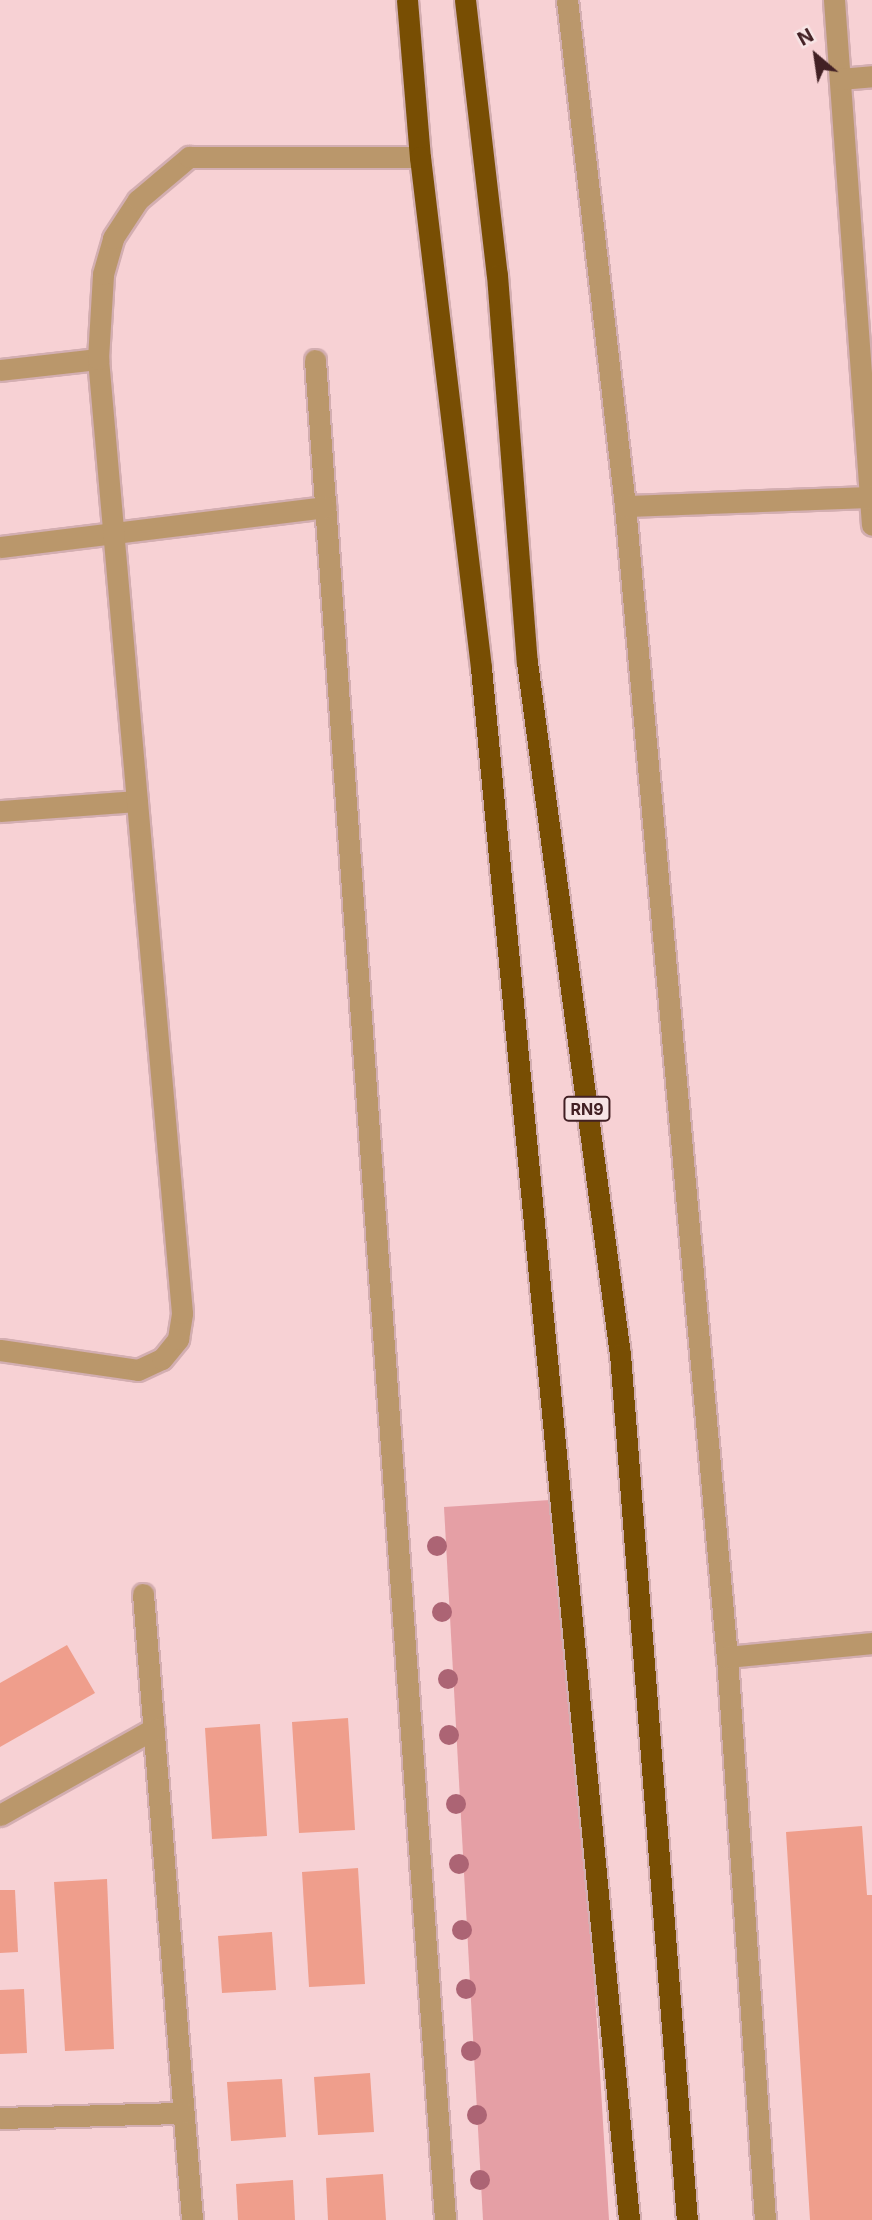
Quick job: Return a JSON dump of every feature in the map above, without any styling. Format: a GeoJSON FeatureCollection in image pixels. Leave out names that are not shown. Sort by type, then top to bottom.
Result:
{"type":"FeatureCollection","features":[{"type":"Feature","properties":{"kind":"highway"},"geometry":{"type":"LineString","coordinates":[[407,0],[420,157],[481,668],[629,2220]]}},
{"type":"Feature","properties":{"kind":"highway","name":"RN9"},"geometry":{"type":"LineString","coordinates":[[465,0],[497,275],[527,662],[620,1354],[687,2220]]}},
{"type":"Feature","properties":{"kind":"street"},"geometry":{"type":"LineString","coordinates":[[567,0],[625,506],[727,1657],[765,2220]]}},
{"type":"Feature","properties":{"kind":"street"},"geometry":{"type":"LineString","coordinates":[[834,0],[865,276],[872,525]]}},
{"type":"Feature","properties":{"kind":"street"},"geometry":{"type":"LineString","coordinates":[[841,79],[872,76]]}},
{"type":"Feature","properties":{"kind":"street"},"geometry":{"type":"LineString","coordinates":[[0,1350],[138,1370],[162,1359],[178,1339],[182,1313],[98,359],[103,274],[113,238],[138,200],[177,164],[189,157],[420,157]]}},
{"type":"Feature","properties":{"kind":"street"},"geometry":{"type":"LineString","coordinates":[[0,370],[98,359]]}},
{"type":"Feature","properties":{"kind":"street"},"geometry":{"type":"LineString","coordinates":[[315,360],[445,2220]]}},
{"type":"Feature","properties":{"kind":"street"},"geometry":{"type":"LineString","coordinates":[[625,506],[871,497]]}},
{"type":"Feature","properties":{"kind":"street"},"geometry":{"type":"LineString","coordinates":[[0,547],[326,507]]}},
{"type":"Feature","properties":{"kind":"street"},"geometry":{"type":"LineString","coordinates":[[0,811],[137,801]]}},
{"type":"Feature","properties":{"kind":"street"},"geometry":{"type":"LineString","coordinates":[[143,1594],[192,2220]]}},
{"type":"Feature","properties":{"kind":"street"},"geometry":{"type":"LineString","coordinates":[[727,1657],[872,1643]]}},
{"type":"Feature","properties":{"kind":"street"},"geometry":{"type":"LineString","coordinates":[[0,1815],[153,1729]]}},
{"type":"Feature","properties":{"kind":"street"},"geometry":{"type":"LineString","coordinates":[[0,2118],[183,2113]]}},
{"type":"Feature","properties":{"kind":"shaded area"},"geometry":{"type":"Polygon","coordinates":[[[550,1500],[585,1830],[609,2220],[483,2220],[444,1507],[550,1500]]]}},
{"type":"Feature","properties":{"kind":"building"},"geometry":{"type":"Polygon","coordinates":[[[67,1645],[95,1693],[0,1747],[0,1683],[67,1645]]]}},
{"type":"Feature","properties":{"kind":"building"},"geometry":{"type":"Polygon","coordinates":[[[348,1718],[355,1830],[299,1833],[292,1722],[348,1718]]]}},
{"type":"Feature","properties":{"kind":"building"},"geometry":{"type":"Polygon","coordinates":[[[260,1724],[267,1836],[212,1839],[205,1728],[260,1724]]]}},
{"type":"Feature","properties":{"kind":"building"},"geometry":{"type":"Polygon","coordinates":[[[862,1826],[867,1895],[872,1895],[872,2220],[810,2220],[786,1832],[862,1826]]]}},
{"type":"Feature","properties":{"kind":"building"},"geometry":{"type":"Polygon","coordinates":[[[358,1868],[365,1984],[309,1987],[302,1872],[358,1868]]]}},
{"type":"Feature","properties":{"kind":"building"},"geometry":{"type":"Polygon","coordinates":[[[107,1879],[114,2049],[65,2051],[54,1882],[107,1879]]]}},
{"type":"Feature","properties":{"kind":"building"},"geometry":{"type":"Polygon","coordinates":[[[0,1890],[15,1890],[18,1952],[0,1953],[0,1890]]]}},
{"type":"Feature","properties":{"kind":"building"},"geometry":{"type":"Polygon","coordinates":[[[272,1932],[276,1990],[222,1993],[218,1936],[272,1932]]]}},
{"type":"Feature","properties":{"kind":"building"},"geometry":{"type":"Polygon","coordinates":[[[24,1989],[27,2053],[0,2054],[0,1990],[24,1989]]]}},
{"type":"Feature","properties":{"kind":"building"},"geometry":{"type":"Polygon","coordinates":[[[370,2073],[374,2132],[318,2135],[314,2077],[370,2073]]]}},
{"type":"Feature","properties":{"kind":"building"},"geometry":{"type":"Polygon","coordinates":[[[282,2079],[286,2137],[231,2141],[227,2082],[282,2079]]]}},
{"type":"Feature","properties":{"kind":"building"},"geometry":{"type":"Polygon","coordinates":[[[383,2174],[386,2220],[328,2220],[326,2178],[383,2174]]]}},
{"type":"Feature","properties":{"kind":"building"},"geometry":{"type":"Polygon","coordinates":[[[293,2180],[295,2220],[238,2220],[236,2184],[293,2180]]]}}]}
